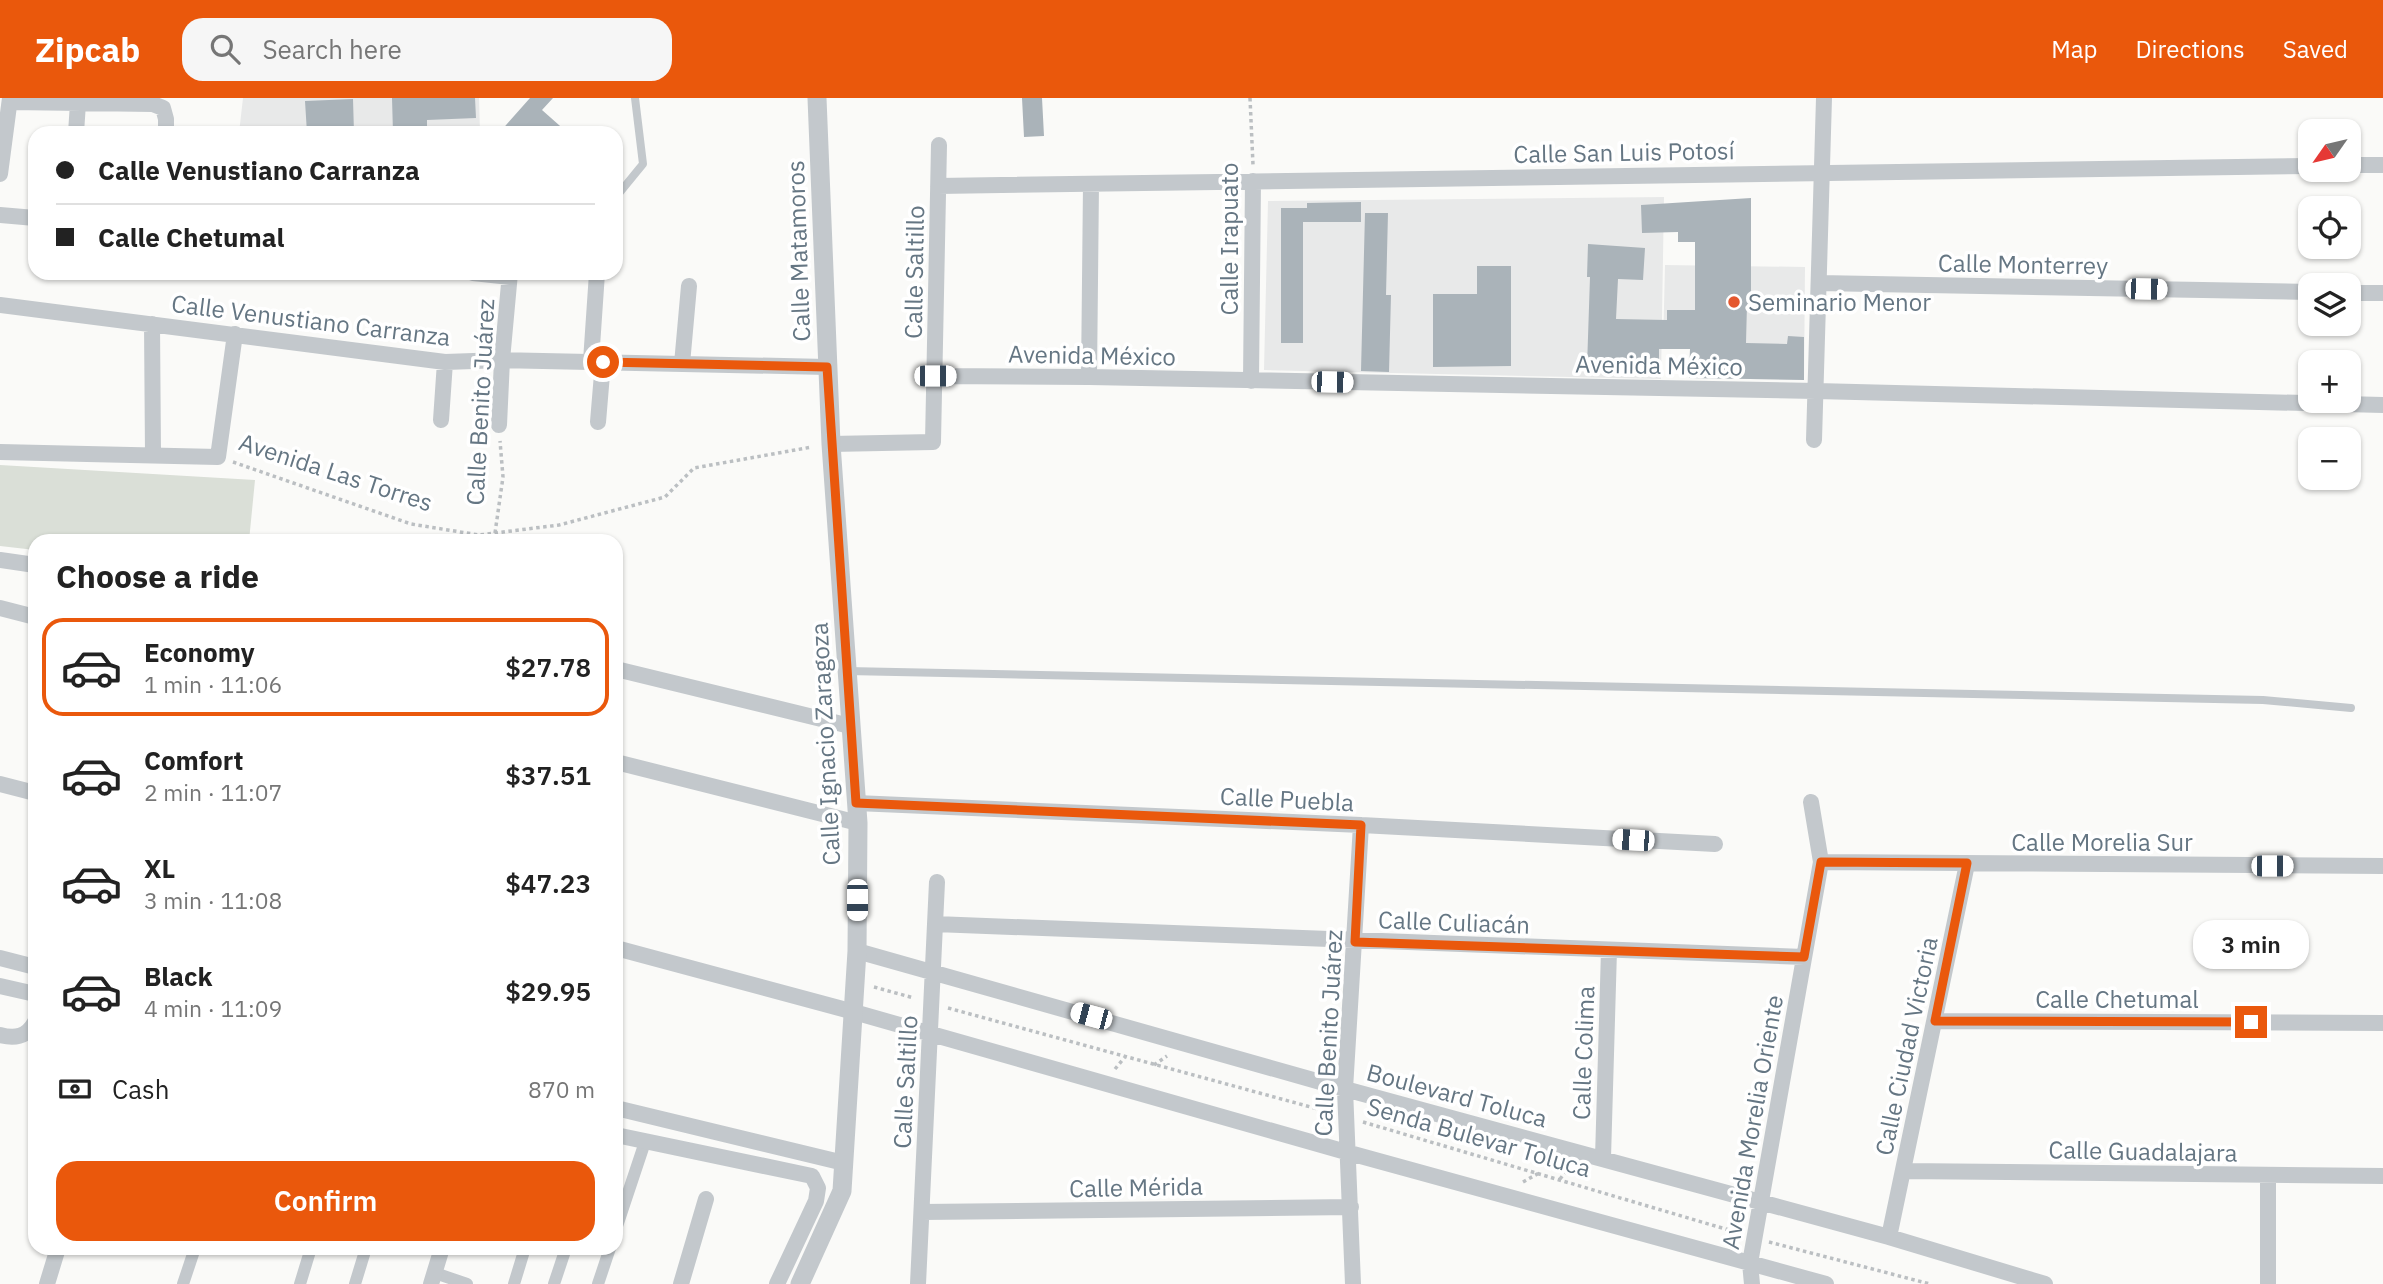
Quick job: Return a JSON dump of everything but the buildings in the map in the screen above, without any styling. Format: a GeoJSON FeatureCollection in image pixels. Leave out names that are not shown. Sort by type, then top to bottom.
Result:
{"type":"FeatureCollection","features":[{"type":"Feature","properties":{"kind":"street","name":"Calle Matamoros"},"geometry":{"type":"LineString","coordinates":[[817,98],[831,444]]}},
{"type":"Feature","properties":{"kind":"street"},"geometry":{"type":"LineString","coordinates":[[1814,440],[1824,98]]}},
{"type":"Feature","properties":{"kind":"street"},"geometry":{"type":"LineString","coordinates":[[0,174],[10,100],[153,104],[163,108],[166,126]]}},
{"type":"Feature","properties":{"kind":"street"},"geometry":{"type":"LineString","coordinates":[[76,126],[78,103]]}},
{"type":"Feature","properties":{"kind":"street","name":"Calle Saltillo"},"geometry":{"type":"LineString","coordinates":[[831,444],[933,442],[939,145]]}},
{"type":"Feature","properties":{"kind":"street"},"geometry":{"type":"LineString","coordinates":[[2361,165],[2383,165]]}},
{"type":"Feature","properties":{"kind":"street","name":"Calle San Luis Potosí"},"geometry":{"type":"LineString","coordinates":[[938,186],[2298,166]]}},
{"type":"Feature","properties":{"kind":"street","name":"Calle Irapuato"},"geometry":{"type":"LineString","coordinates":[[1251,381],[1253,181]]}},
{"type":"Feature","properties":{"kind":"street"},"geometry":{"type":"LineString","coordinates":[[1089,377],[1091,184]]}},
{"type":"Feature","properties":{"kind":"street"},"geometry":{"type":"LineString","coordinates":[[0,215],[28,217]]}},
{"type":"Feature","properties":{"kind":"street","name":"Calle Benito Juárez"},"geometry":{"type":"LineString","coordinates":[[499,425],[510,280]]}},
{"type":"Feature","properties":{"kind":"street"},"geometry":{"type":"LineString","coordinates":[[597,280],[597,422]]}},
{"type":"Feature","properties":{"kind":"street","name":"Calle Monterrey"},"geometry":{"type":"LineString","coordinates":[[1819,283],[2298,292]]}},
{"type":"Feature","properties":{"kind":"street"},"geometry":{"type":"LineString","coordinates":[[682,364],[689,286]]}},
{"type":"Feature","properties":{"kind":"street"},"geometry":{"type":"LineString","coordinates":[[2361,293],[2383,293]]}},
{"type":"Feature","properties":{"kind":"street","name":"Calle Venustiano Carranza"},"geometry":{"type":"LineString","coordinates":[[0,304],[445,362],[597,361],[827,367]]}},
{"type":"Feature","properties":{"kind":"street"},"geometry":{"type":"LineString","coordinates":[[152,324],[152,456]]}},
{"type":"Feature","properties":{"kind":"street"},"geometry":{"type":"LineString","coordinates":[[218,457],[235,334]]}},
{"type":"Feature","properties":{"kind":"street"},"geometry":{"type":"LineString","coordinates":[[441,420],[445,362]]}},
{"type":"Feature","properties":{"kind":"street","name":"Avenida México"},"geometry":{"type":"LineString","coordinates":[[935,376],[1816,391],[2383,405]]}},
{"type":"Feature","properties":{"kind":"street","name":"Calle Ignacio Zaragoza"},"geometry":{"type":"LineString","coordinates":[[800,1284],[842,1191],[856,982],[857,813],[831,444]]}},
{"type":"Feature","properties":{"kind":"street","name":"Avenida Las Torres"},"geometry":{"type":"LineString","coordinates":[[0,452],[218,457]]}},
{"type":"Feature","properties":{"kind":"street"},"geometry":{"type":"LineString","coordinates":[[0,560],[28,564]]}},
{"type":"Feature","properties":{"kind":"street"},"geometry":{"type":"LineString","coordinates":[[0,608],[28,615]]}},
{"type":"Feature","properties":{"kind":"street"},"geometry":{"type":"LineString","coordinates":[[623,670],[850,726]]}},
{"type":"Feature","properties":{"kind":"street","name":"Calle Puebla"},"geometry":{"type":"LineString","coordinates":[[623,763],[857,813],[1361,825],[1715,844]]}},
{"type":"Feature","properties":{"kind":"street"},"geometry":{"type":"LineString","coordinates":[[0,784],[28,791]]}},
{"type":"Feature","properties":{"kind":"street","name":"Avenida Morelia Oriente"},"geometry":{"type":"LineString","coordinates":[[1752,1284],[1750,1263],[1821,862],[1811,802]]}},
{"type":"Feature","properties":{"kind":"street","name":"Calle Benito Juárez"},"geometry":{"type":"LineString","coordinates":[[1353,1284],[1345,1089],[1361,825]]}},
{"type":"Feature","properties":{"kind":"street","name":"Calle Morelia Sur"},"geometry":{"type":"LineString","coordinates":[[1821,862],[2383,866]]}},
{"type":"Feature","properties":{"kind":"street","name":"Calle Ciudad Victoria"},"geometry":{"type":"LineString","coordinates":[[1889,1237],[1967,863]]}},
{"type":"Feature","properties":{"kind":"street","name":"Calle Saltillo"},"geometry":{"type":"LineString","coordinates":[[918,1284],[937,882]]}},
{"type":"Feature","properties":{"kind":"street","name":"Calle Culiacán"},"geometry":{"type":"LineString","coordinates":[[935,924],[1804,957]]}},
{"type":"Feature","properties":{"kind":"street"},"geometry":{"type":"LineString","coordinates":[[623,950],[1826,1284]]}},
{"type":"Feature","properties":{"kind":"street","name":"Calle Colima"},"geometry":{"type":"LineString","coordinates":[[1602,1158],[1609,950]]}},
{"type":"Feature","properties":{"kind":"street","name":"Boulevard Toluca"},"geometry":{"type":"LineString","coordinates":[[857,951],[1345,1089],[1889,1237],[2045,1284]]}},
{"type":"Feature","properties":{"kind":"street"},"geometry":{"type":"LineString","coordinates":[[0,958],[28,965]]}},
{"type":"Feature","properties":{"kind":"street"},"geometry":{"type":"LineString","coordinates":[[0,986],[28,992]]}},
{"type":"Feature","properties":{"kind":"street","name":"Calle Chetumal"},"geometry":{"type":"LineString","coordinates":[[1935,1021],[2383,1023]]}},
{"type":"Feature","properties":{"kind":"street"},"geometry":{"type":"LineString","coordinates":[[0,1035],[11,1038],[22,1036],[28,1031]]}},
{"type":"Feature","properties":{"kind":"street"},"geometry":{"type":"LineString","coordinates":[[623,1110],[844,1163]]}},
{"type":"Feature","properties":{"kind":"street"},"geometry":{"type":"LineString","coordinates":[[623,1137],[812,1177],[818,1188],[816,1201],[777,1284]]}},
{"type":"Feature","properties":{"kind":"street"},"geometry":{"type":"LineString","coordinates":[[623,1208],[645,1142]]}},
{"type":"Feature","properties":{"kind":"street","name":"Calle Guadalajara"},"geometry":{"type":"LineString","coordinates":[[1903,1171],[2383,1176]]}},
{"type":"Feature","properties":{"kind":"street"},"geometry":{"type":"LineString","coordinates":[[2268,1284],[2269,1175]]}},
{"type":"Feature","properties":{"kind":"street"},"geometry":{"type":"LineString","coordinates":[[681,1284],[706,1199]]}},
{"type":"Feature","properties":{"kind":"street","name":"Calle Mérida"},"geometry":{"type":"LineString","coordinates":[[922,1212],[1351,1207]]}},
{"type":"Feature","properties":{"kind":"street"},"geometry":{"type":"LineString","coordinates":[[47,1284],[56,1255]]}},
{"type":"Feature","properties":{"kind":"street"},"geometry":{"type":"LineString","coordinates":[[183,1284],[193,1255]]}},
{"type":"Feature","properties":{"kind":"street"},"geometry":{"type":"LineString","coordinates":[[300,1284],[309,1255]]}},
{"type":"Feature","properties":{"kind":"street"},"geometry":{"type":"LineString","coordinates":[[355,1284],[364,1255]]}},
{"type":"Feature","properties":{"kind":"street"},"geometry":{"type":"LineString","coordinates":[[440,1255],[433,1278],[467,1284]]}},
{"type":"Feature","properties":{"kind":"street"},"geometry":{"type":"LineString","coordinates":[[514,1284],[523,1255]]}},
{"type":"Feature","properties":{"kind":"street"},"geometry":{"type":"LineString","coordinates":[[554,1284],[564,1255]]}},
{"type":"Feature","properties":{"kind":"street"},"geometry":{"type":"LineString","coordinates":[[598,1284],[608,1255]]}},
{"type":"Feature","properties":{"kind":"lane"},"geometry":{"type":"LineString","coordinates":[[623,188],[643,164],[635,98]]}},
{"type":"Feature","properties":{"kind":"lane"},"geometry":{"type":"LineString","coordinates":[[846,671],[2249,699],[2351,708]]}},
{"type":"Feature","properties":{"kind":"path","name":"Calle Irapuato"},"geometry":{"type":"LineString","coordinates":[[1251,98],[1253,181]]}},
{"type":"Feature","properties":{"kind":"path","name":"Calle Benito Juárez"},"geometry":{"type":"LineString","coordinates":[[495,533],[503,477],[499,425]]}},
{"type":"Feature","properties":{"kind":"path","name":"Avenida Las Torres"},"geometry":{"type":"LineString","coordinates":[[486,534],[559,525],[665,497],[694,468],[831,444]]}},
{"type":"Feature","properties":{"kind":"path","name":"Avenida Las Torres"},"geometry":{"type":"LineString","coordinates":[[218,457],[411,524],[472,534]]}},
{"type":"Feature","properties":{"kind":"path","name":"Senda Bulevar Toluca"},"geometry":{"type":"LineString","coordinates":[[856,982],[1347,1117],[1755,1238],[1930,1284]]}},
{"type":"Feature","properties":{"kind":"shaded area"},"geometry":{"type":"Polygon","coordinates":[[[243,98],[479,98],[480,126],[240,126],[243,98]]]}},
{"type":"Feature","properties":{"kind":"shaded area"},"geometry":{"type":"Polygon","coordinates":[[[1664,197],[1661,379],[1264,370],[1268,201],[1664,197]]]}},
{"type":"Feature","properties":{"kind":"shaded area","name":"Seminario Menor"},"geometry":{"type":"Polygon","coordinates":[[[1665,265],[1805,267],[1804,380],[1689,378],[1690,349],[1663,349],[1665,265]]]}},
{"type":"Feature","properties":{"kind":"shaded area"},"geometry":{"type":"Polygon","coordinates":[[[0,465],[255,480],[250,534],[28,534],[28,549],[0,546],[0,465]]]}},
{"type":"Feature","properties":{"kind":"place","name":"Seminario Menor"},"geometry":{"type":"Point","coordinates":[1734,302]}},
{"type":"Feature","properties":{"kind":"route"},"geometry":{"type":"LineString","coordinates":[[603,362],[827,367],[856,803],[1361,825],[1355,942],[1804,957],[1821,862],[1967,863],[1935,1021],[2251,1022]]}}]}
